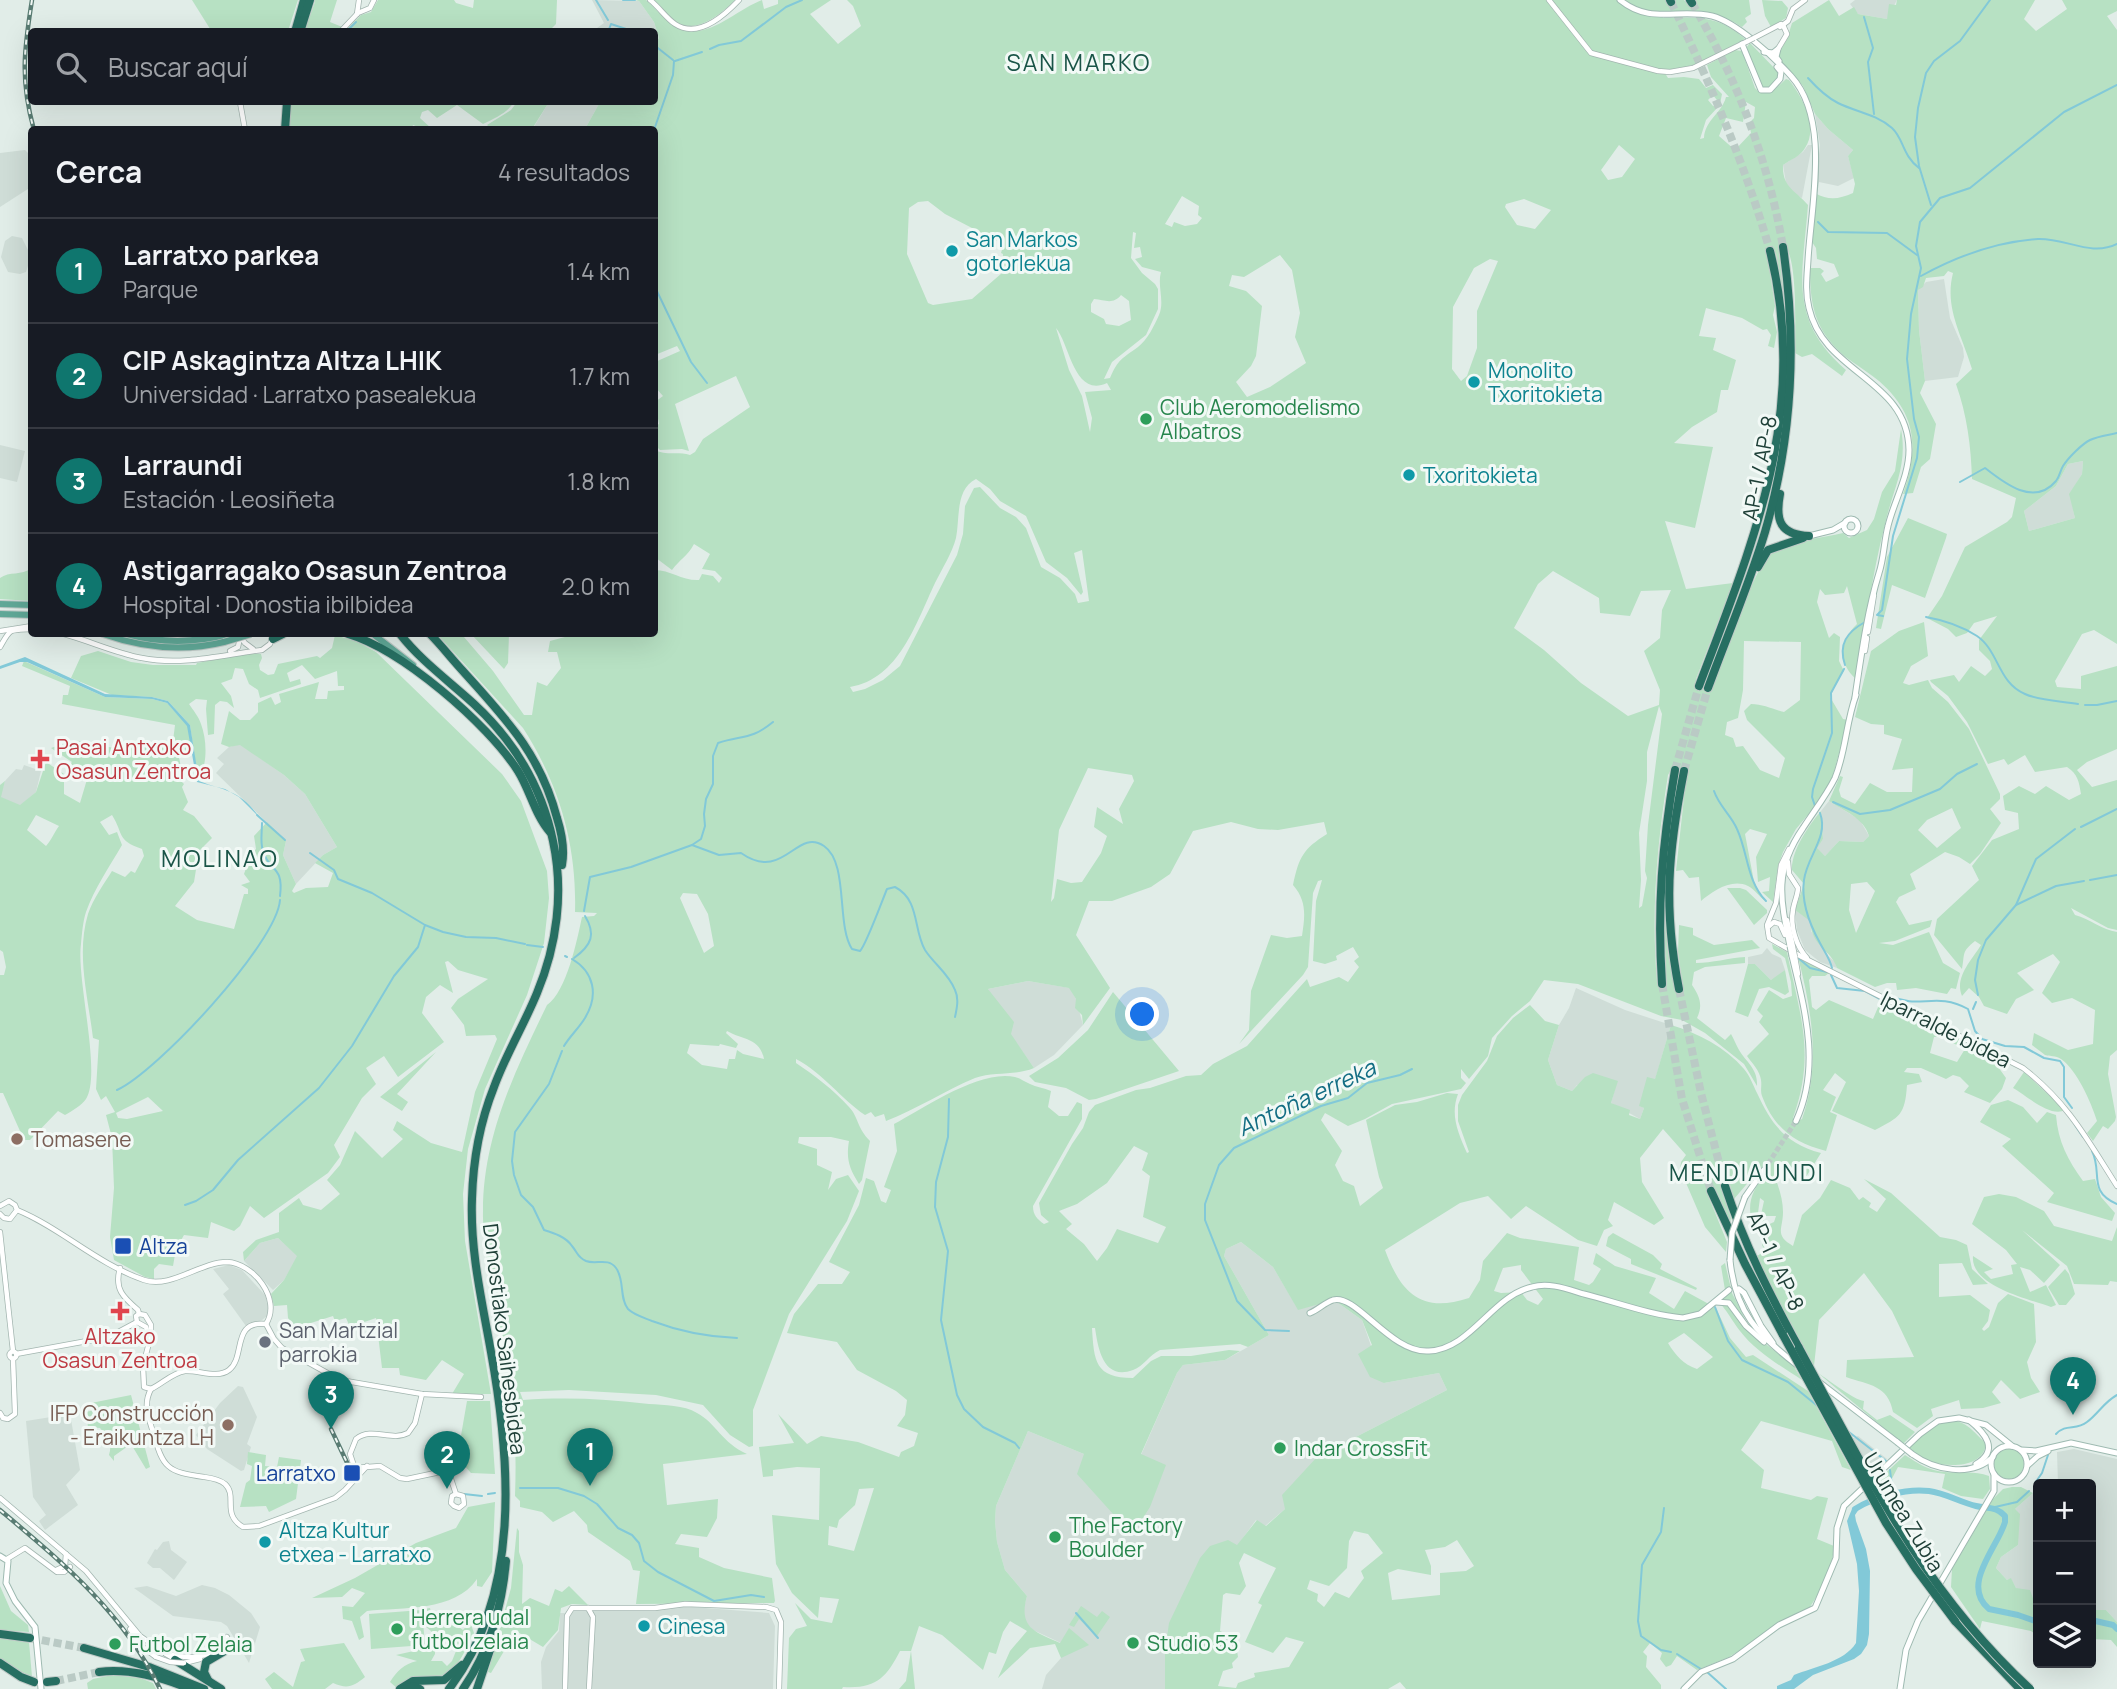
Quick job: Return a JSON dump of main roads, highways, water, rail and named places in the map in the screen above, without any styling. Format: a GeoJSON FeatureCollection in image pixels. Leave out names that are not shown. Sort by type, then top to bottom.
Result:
{"type":"FeatureCollection","features":[{"type":"Feature","properties":{"kind":"highway"},"geometry":{"type":"LineString","coordinates":[[296,28],[304,0]]}},
{"type":"Feature","properties":{"kind":"highway"},"geometry":{"type":"LineString","coordinates":[[301,28],[310,0]]}},
{"type":"Feature","properties":{"kind":"highway"},"geometry":{"type":"LineString","coordinates":[[282,126],[284,105]]}},
{"type":"Feature","properties":{"kind":"highway","name":"AP-1 / AP-8"},"geometry":{"type":"LineString","coordinates":[[1770,251],[1779,294],[1783,338],[1780,418],[1767,494],[1758,526],[1704,687],[1757,557],[1782,459],[1791,366],[1790,302],[1783,247]]}},
{"type":"Feature","properties":{"kind":"highway"},"geometry":{"type":"LineString","coordinates":[[1791,366],[1794,379],[1793,398],[1778,513],[1780,523],[1788,532],[1809,536]]}},
{"type":"Feature","properties":{"kind":"highway"},"geometry":{"type":"LineString","coordinates":[[1728,632],[1734,627],[1763,556],[1775,546],[1809,536]]}},
{"type":"Feature","properties":{"kind":"highway"},"geometry":{"type":"LineString","coordinates":[[355,637],[380,647],[440,690],[484,730],[506,754],[524,781],[543,824],[551,835]]}},
{"type":"Feature","properties":{"kind":"highway","name":"Donostiako Saihesbidea"},"geometry":{"type":"LineString","coordinates":[[403,637],[424,660],[485,714],[506,739],[535,787],[551,835],[558,884],[557,918],[551,950],[537,992],[493,1090],[479,1138],[473,1181],[471,1218],[474,1252],[496,1377],[504,1468],[501,1563],[490,1612],[473,1653],[449,1689]]}},
{"type":"Feature","properties":{"kind":"highway","name":"Donostiako Saihesbidea"},"geometry":{"type":"LineString","coordinates":[[409,637],[488,710],[524,755],[548,806],[562,865],[563,906],[556,951],[542,995],[497,1092],[484,1139],[478,1181],[479,1251],[500,1376],[509,1468],[506,1564],[501,1598],[493,1630],[463,1689]]}},
{"type":"Feature","properties":{"kind":"highway"},"geometry":{"type":"LineString","coordinates":[[433,637],[509,722],[535,761],[550,794],[560,827],[564,853],[562,865]]}},
{"type":"Feature","properties":{"kind":"highway"},"geometry":{"type":"LineString","coordinates":[[1662,984],[1659,904],[1661,866],[1679,771],[1668,882],[1670,933],[1679,989]]}},
{"type":"Feature","properties":{"kind":"highway","name":"AP-1 / AP-8"},"geometry":{"type":"LineString","coordinates":[[1725,1186],[1755,1266],[1799,1348]]}},
{"type":"Feature","properties":{"kind":"highway","name":"AP-1 / AP-8"},"geometry":{"type":"LineString","coordinates":[[1711,1191],[1736,1246],[1783,1335]]}},
{"type":"Feature","properties":{"kind":"highway","name":"Urumea Zubia"},"geometry":{"type":"LineString","coordinates":[[1783,1335],[1886,1523],[1916,1569],[1955,1621],[2020,1689]]}},
{"type":"Feature","properties":{"kind":"highway","name":"Urumea Zubia"},"geometry":{"type":"LineString","coordinates":[[1799,1348],[1857,1457],[1913,1552],[1974,1632],[2030,1689]]}},
{"type":"Feature","properties":{"kind":"highway"},"geometry":{"type":"LineString","coordinates":[[443,1689],[462,1665],[490,1612]]}},
{"type":"Feature","properties":{"kind":"highway"},"geometry":{"type":"LineString","coordinates":[[1955,1621],[1974,1647],[2012,1689]]}},
{"type":"Feature","properties":{"kind":"highway"},"geometry":{"type":"LineString","coordinates":[[477,1687],[493,1630]]}},
{"type":"Feature","properties":{"kind":"highway"},"geometry":{"type":"LineString","coordinates":[[0,1634],[30,1638]]}},
{"type":"Feature","properties":{"kind":"highway"},"geometry":{"type":"LineString","coordinates":[[84,1648],[149,1667],[182,1684]]}},
{"type":"Feature","properties":{"kind":"highway"},"geometry":{"type":"LineString","coordinates":[[209,1687],[204,1672],[206,1661],[230,1648]]}},
{"type":"Feature","properties":{"kind":"highway"},"geometry":{"type":"LineString","coordinates":[[175,1660],[209,1687]]}},
{"type":"Feature","properties":{"kind":"highway"},"geometry":{"type":"LineString","coordinates":[[0,1662],[16,1675],[43,1685]]}},
{"type":"Feature","properties":{"kind":"highway"},"geometry":{"type":"LineString","coordinates":[[402,1689],[413,1681],[444,1680],[462,1665]]}},
{"type":"Feature","properties":{"kind":"highway"},"geometry":{"type":"LineString","coordinates":[[99,1672],[130,1671],[171,1682],[221,1689]]}},
{"type":"Feature","properties":{"kind":"highway"},"geometry":{"type":"LineString","coordinates":[[171,1682],[190,1689]]}},
{"type":"Feature","properties":{"kind":"highway"},"geometry":{"type":"LineString","coordinates":[[402,1689],[411,1686],[420,1689]]}},
{"type":"Feature","properties":{"kind":"main road"},"geometry":{"type":"LineString","coordinates":[[1620,0],[1635,10],[1648,14],[1700,14],[1719,18],[1735,26],[1794,79],[1806,99],[1814,128],[1815,149],[1807,290],[1809,308],[1822,338],[1837,357],[1891,400],[1908,438],[1907,467],[1889,522],[1855,698]]}},
{"type":"Feature","properties":{"kind":"main road"},"geometry":{"type":"LineString","coordinates":[[1748,41],[1759,89],[1770,90],[1786,76],[1794,79]]}},
{"type":"Feature","properties":{"kind":"main road"},"geometry":{"type":"LineString","coordinates":[[1765,52],[1771,53],[1778,49],[1776,57],[1786,71]]}},
{"type":"Feature","properties":{"kind":"main road"},"geometry":{"type":"LineString","coordinates":[[1765,52],[1781,70],[1780,79]]}},
{"type":"Feature","properties":{"kind":"main road"},"geometry":{"type":"LineString","coordinates":[[1809,536],[1833,530],[1852,518],[1859,524],[1855,532],[1833,530]]}},
{"type":"Feature","properties":{"kind":"main road"},"geometry":{"type":"LineString","coordinates":[[1845,523],[1846,531]]}},
{"type":"Feature","properties":{"kind":"main road"},"geometry":{"type":"LineString","coordinates":[[1796,1121],[1809,1068],[1810,1044],[1795,951],[1780,890],[1782,872],[1789,849],[1823,799],[1837,772],[1863,673],[1879,573]]}},
{"type":"Feature","properties":{"kind":"main road"},"geometry":{"type":"LineString","coordinates":[[0,604],[28,606]]}},
{"type":"Feature","properties":{"kind":"main road"},"geometry":{"type":"LineString","coordinates":[[0,614],[28,615]]}},
{"type":"Feature","properties":{"kind":"main road"},"geometry":{"type":"LineString","coordinates":[[113,637],[162,648],[191,648],[225,637]]}},
{"type":"Feature","properties":{"kind":"main road"},"geometry":{"type":"LineString","coordinates":[[145,637],[170,641],[225,637]]}},
{"type":"Feature","properties":{"kind":"main road"},"geometry":{"type":"LineString","coordinates":[[377,637],[440,690]]}},
{"type":"Feature","properties":{"kind":"main road"},"geometry":{"type":"LineString","coordinates":[[428,637],[459,668]]}},
{"type":"Feature","properties":{"kind":"main road"},"geometry":{"type":"LineString","coordinates":[[1764,1170],[1745,1197],[1732,1233],[1730,1260],[1734,1287],[1742,1308],[1755,1328],[1774,1348],[1912,1454],[1934,1467],[1974,1468],[1994,1473],[1999,1479],[2008,1482]]}},
{"type":"Feature","properties":{"kind":"main road"},"geometry":{"type":"LineString","coordinates":[[1310,1313],[1320,1312],[1331,1301],[1341,1300],[1366,1315],[1404,1347],[1429,1351],[1452,1344],[1513,1296],[1534,1286],[1560,1287],[1683,1318],[1695,1316],[1729,1290]]}},
{"type":"Feature","properties":{"kind":"main road"},"geometry":{"type":"LineString","coordinates":[[1739,1289],[1746,1296],[1766,1335],[1787,1357]]}},
{"type":"Feature","properties":{"kind":"main road"},"geometry":{"type":"LineString","coordinates":[[1716,1302],[1729,1303],[1750,1331],[1774,1348]]}},
{"type":"Feature","properties":{"kind":"main road"},"geometry":{"type":"LineString","coordinates":[[1684,1689],[1701,1672],[1734,1658],[1779,1625],[1815,1608],[1836,1558],[1838,1520],[1847,1502],[1932,1424],[1948,1418],[1968,1419],[1987,1425],[2012,1446],[2021,1450],[2036,1451],[2062,1444],[2078,1444],[2117,1453]]}},
{"type":"Feature","properties":{"kind":"main road"},"geometry":{"type":"LineString","coordinates":[[1959,1469],[1978,1463],[1988,1450],[1984,1433],[1968,1419]]}},
{"type":"Feature","properties":{"kind":"main road"},"geometry":{"type":"LineString","coordinates":[[1987,1425],[1996,1439],[1991,1464],[1994,1491]]}},
{"type":"Feature","properties":{"kind":"main road"},"geometry":{"type":"LineString","coordinates":[[1900,1689],[1906,1650],[1927,1606],[1994,1491],[2022,1477],[2028,1465],[2046,1452],[2078,1444]]}},
{"type":"Feature","properties":{"kind":"main road"},"geometry":{"type":"LineString","coordinates":[[1974,1468],[2003,1447],[2012,1446]]}},
{"type":"Feature","properties":{"kind":"main road"},"geometry":{"type":"LineString","coordinates":[[2021,1450],[2026,1455],[2028,1465]]}},
{"type":"Feature","properties":{"kind":"main road"},"geometry":{"type":"LineString","coordinates":[[3,1558],[9,1566],[2,1575],[13,1598],[35,1627],[43,1685]]}},
{"type":"Feature","properties":{"kind":"water"},"geometry":{"type":"Polygon","coordinates":[[[25,657],[105,694],[152,697],[168,701],[190,725],[199,781],[215,786],[197,782],[187,726],[167,703],[152,699],[105,697],[27,662],[0,669],[0,666],[25,657]]]}},
{"type":"Feature","properties":{"kind":"water"},"geometry":{"type":"Polygon","coordinates":[[[230,792],[240,797],[246,802],[260,818],[239,797],[230,792]]]}},
{"type":"Feature","properties":{"kind":"water"},"geometry":{"type":"Polygon","coordinates":[[[1861,1506],[1855,1515],[1870,1571],[1867,1645],[1854,1659],[1813,1675],[1794,1689],[1777,1689],[1777,1686],[1791,1680],[1794,1675],[1844,1655],[1856,1643],[1859,1591],[1857,1564],[1847,1521],[1852,1509],[1861,1506]]]}},
{"type":"Feature","properties":{"kind":"waterway"},"geometry":{"type":"LineString","coordinates":[[596,0],[608,20]]}},
{"type":"Feature","properties":{"kind":"waterway"},"geometry":{"type":"LineString","coordinates":[[623,0],[635,0]]}},
{"type":"Feature","properties":{"kind":"waterway"},"geometry":{"type":"LineString","coordinates":[[710,49],[741,41],[786,7],[802,0]]}},
{"type":"Feature","properties":{"kind":"waterway"},"geometry":{"type":"LineString","coordinates":[[1931,205],[1919,166],[1915,137],[1926,73],[1934,61],[1960,41],[1990,0]]}},
{"type":"Feature","properties":{"kind":"waterway"},"geometry":{"type":"LineString","coordinates":[[1864,17],[1873,48],[1868,62],[1874,114]]}},
{"type":"Feature","properties":{"kind":"waterway"},"geometry":{"type":"LineString","coordinates":[[350,28],[356,22]]}},
{"type":"Feature","properties":{"kind":"waterway"},"geometry":{"type":"LineString","coordinates":[[610,28],[611,24],[623,28]]}},
{"type":"Feature","properties":{"kind":"waterway"},"geometry":{"type":"LineString","coordinates":[[658,48],[673,60]]}},
{"type":"Feature","properties":{"kind":"waterway"},"geometry":{"type":"LineString","coordinates":[[675,61],[702,52]]}},
{"type":"Feature","properties":{"kind":"waterway"},"geometry":{"type":"LineString","coordinates":[[655,126],[673,75],[674,61]]}},
{"type":"Feature","properties":{"kind":"waterway"},"geometry":{"type":"LineString","coordinates":[[1808,78],[1834,101],[1879,119],[1892,128],[1909,158],[1919,168]]}},
{"type":"Feature","properties":{"kind":"waterway"},"geometry":{"type":"LineString","coordinates":[[1883,616],[1877,615],[1882,610],[1893,536],[1917,458],[1919,437],[1914,419],[1907,359],[1911,314],[1921,268],[1916,246],[1920,222],[1940,198],[1970,188],[2064,112],[2117,85]]}},
{"type":"Feature","properties":{"kind":"waterway"},"geometry":{"type":"LineString","coordinates":[[1818,222],[1828,232],[1887,233],[1917,255]]}},
{"type":"Feature","properties":{"kind":"waterway"},"geometry":{"type":"LineString","coordinates":[[1921,276],[1977,251],[2007,243],[2048,239],[2098,249],[2117,244]]}},
{"type":"Feature","properties":{"kind":"waterway"},"geometry":{"type":"LineString","coordinates":[[658,293],[691,362],[707,383]]}},
{"type":"Feature","properties":{"kind":"waterway"},"geometry":{"type":"LineString","coordinates":[[1960,482],[1985,468],[2010,486],[2038,492],[2047,489],[2056,481],[2065,463],[2083,445],[2093,439],[2117,433]]}},
{"type":"Feature","properties":{"kind":"waterway"},"geometry":{"type":"LineString","coordinates":[[1926,617],[1953,624],[1977,636],[1990,650],[2004,675],[2016,689],[2037,698],[2078,704]]}},
{"type":"Feature","properties":{"kind":"waterway"},"geometry":{"type":"LineString","coordinates":[[1845,665],[1843,651],[1846,639],[1865,622]]}},
{"type":"Feature","properties":{"kind":"waterway"},"geometry":{"type":"LineString","coordinates":[[1815,806],[1813,789],[1832,733],[1831,693],[1844,669]]}},
{"type":"Feature","properties":{"kind":"waterway"},"geometry":{"type":"LineString","coordinates":[[2085,705],[2117,701]]}},
{"type":"Feature","properties":{"kind":"waterway"},"geometry":{"type":"LineString","coordinates":[[692,845],[701,839],[705,826],[706,799],[713,784],[713,756],[718,743],[753,734],[773,722]]}},
{"type":"Feature","properties":{"kind":"waterway"},"geometry":{"type":"LineString","coordinates":[[1833,802],[1860,814],[1890,810],[1940,789],[1957,774],[1977,764]]}},
{"type":"Feature","properties":{"kind":"waterway"},"geometry":{"type":"LineString","coordinates":[[1714,791],[1737,829],[1751,876],[1766,901]]}},
{"type":"Feature","properties":{"kind":"waterway"},"geometry":{"type":"LineString","coordinates":[[2081,827],[2117,809]]}},
{"type":"Feature","properties":{"kind":"waterway"},"geometry":{"type":"LineString","coordinates":[[1820,813],[1822,830],[1806,871],[1804,896],[1810,921],[1832,968]]}},
{"type":"Feature","properties":{"kind":"waterway"},"geometry":{"type":"LineString","coordinates":[[257,815],[285,840]]}},
{"type":"Feature","properties":{"kind":"waterway"},"geometry":{"type":"LineString","coordinates":[[262,823],[262,848],[280,879],[280,896]]}},
{"type":"Feature","properties":{"kind":"waterway"},"geometry":{"type":"LineString","coordinates":[[1978,995],[1975,980],[1978,960],[1986,940],[2016,905],[2036,859],[2075,829]]}},
{"type":"Feature","properties":{"kind":"waterway"},"geometry":{"type":"LineString","coordinates":[[584,911],[590,877],[631,867],[692,845],[719,855],[741,853],[756,861],[768,862],[779,859],[805,843],[814,842],[824,846],[832,854],[837,866],[844,925],[852,949],[860,951],[863,947],[887,889],[895,887],[909,899],[921,942],[949,979],[956,993],[955,1017]]}},
{"type":"Feature","properties":{"kind":"waterway"},"geometry":{"type":"LineString","coordinates":[[310,853],[334,870],[338,879],[372,893],[425,925],[466,937],[496,938],[525,944]]}},
{"type":"Feature","properties":{"kind":"waterway"},"geometry":{"type":"LineString","coordinates":[[2090,880],[2117,875]]}},
{"type":"Feature","properties":{"kind":"waterway"},"geometry":{"type":"LineString","coordinates":[[2016,905],[2056,886],[2084,881]]}},
{"type":"Feature","properties":{"kind":"waterway"},"geometry":{"type":"LineString","coordinates":[[117,1090],[159,1059],[238,974],[274,920],[280,900]]}},
{"type":"Feature","properties":{"kind":"waterway"},"geometry":{"type":"LineString","coordinates":[[574,958],[590,939],[590,928],[585,916]]}},
{"type":"Feature","properties":{"kind":"waterway"},"geometry":{"type":"LineString","coordinates":[[185,1205],[213,1190],[238,1160],[319,1088],[352,1046],[394,976],[418,947],[425,925]]}},
{"type":"Feature","properties":{"kind":"waterway"},"geometry":{"type":"LineString","coordinates":[[527,945],[543,947]]}},
{"type":"Feature","properties":{"kind":"waterway"},"geometry":{"type":"LineString","coordinates":[[1797,957],[1810,968],[1827,972]]}},
{"type":"Feature","properties":{"kind":"waterway"},"geometry":{"type":"LineString","coordinates":[[564,1046],[585,1018],[593,993],[585,970],[572,959]]}},
{"type":"Feature","properties":{"kind":"waterway"},"geometry":{"type":"LineString","coordinates":[[1831,975],[1837,988],[1865,991],[1880,999]]}},
{"type":"Feature","properties":{"kind":"waterway"},"geometry":{"type":"LineString","coordinates":[[1891,996],[1901,1000],[1946,1001],[1957,1004],[1968,1009],[1975,1031],[1982,1039],[2005,1046],[2024,1047],[2044,1058],[2060,1061],[2064,1067],[2064,1097],[2072,1108]]}},
{"type":"Feature","properties":{"kind":"waterway"},"geometry":{"type":"LineString","coordinates":[[1973,1009],[1976,1002]]}},
{"type":"Feature","properties":{"kind":"waterway"},"geometry":{"type":"LineString","coordinates":[[562,1051],[549,1084],[515,1132],[512,1161],[521,1195],[533,1207],[544,1230],[566,1240],[583,1259],[606,1262],[616,1268],[625,1305],[636,1315],[684,1331],[737,1338]]}},
{"type":"Feature","properties":{"kind":"waterway","name":"Antoña erreka"},"geometry":{"type":"LineString","coordinates":[[1289,1331],[1265,1330],[1237,1301],[1205,1220],[1205,1204],[1219,1165],[1234,1148],[1321,1106],[1348,1098],[1367,1083],[1400,1075],[1412,1069]]}},
{"type":"Feature","properties":{"kind":"waterway"},"geometry":{"type":"LineString","coordinates":[[949,1099],[948,1137],[936,1182],[935,1207],[948,1251],[941,1320],[957,1395],[964,1409],[983,1427],[1015,1443],[1019,1448]]}},
{"type":"Feature","properties":{"kind":"waterway"},"geometry":{"type":"LineString","coordinates":[[2075,1125],[2083,1137]]}},
{"type":"Feature","properties":{"kind":"waterway"},"geometry":{"type":"LineString","coordinates":[[2092,1151],[2099,1187],[2108,1199],[2117,1204]]}},
{"type":"Feature","properties":{"kind":"waterway"},"geometry":{"type":"LineString","coordinates":[[1715,1307],[1728,1341],[1742,1360],[1788,1382],[1820,1408]]}},
{"type":"Feature","properties":{"kind":"waterway"},"geometry":{"type":"LineString","coordinates":[[2056,1434],[2064,1429],[2083,1425],[2117,1395]]}},
{"type":"Feature","properties":{"kind":"waterway"},"geometry":{"type":"LineString","coordinates":[[1849,1432],[1886,1461]]}},
{"type":"Feature","properties":{"kind":"waterway"},"geometry":{"type":"LineString","coordinates":[[2038,1479],[2048,1455]]}},
{"type":"Feature","properties":{"kind":"waterway"},"geometry":{"type":"LineString","coordinates":[[1890,1470],[1893,1494]]}},
{"type":"Feature","properties":{"kind":"waterway"},"geometry":{"type":"LineString","coordinates":[[520,1488],[558,1488],[584,1496],[597,1504],[618,1528],[632,1535],[639,1543],[644,1561],[658,1572],[714,1601],[751,1595],[764,1597]]}},
{"type":"Feature","properties":{"kind":"waterway"},"geometry":{"type":"LineString","coordinates":[[1855,1509],[1890,1494],[1920,1490],[1998,1511],[2005,1516],[2005,1522],[1979,1578],[1981,1599],[1989,1609],[2033,1620]]}},
{"type":"Feature","properties":{"kind":"waterway"},"geometry":{"type":"LineString","coordinates":[[1995,1507],[2017,1502],[2029,1491]]}},
{"type":"Feature","properties":{"kind":"waterway"},"geometry":{"type":"LineString","coordinates":[[488,1494],[495,1493]]}},
{"type":"Feature","properties":{"kind":"waterway"},"geometry":{"type":"LineString","coordinates":[[464,1494],[482,1496]]}},
{"type":"Feature","properties":{"kind":"waterway"},"geometry":{"type":"LineString","coordinates":[[1664,1508],[1661,1532],[1642,1565],[1638,1621],[1641,1636],[1661,1650],[1671,1652]]}},
{"type":"Feature","properties":{"kind":"waterway"},"geometry":{"type":"LineString","coordinates":[[1076,1613],[1098,1638]]}},
{"type":"Feature","properties":{"kind":"waterway"},"geometry":{"type":"LineString","coordinates":[[2096,1621],[2113,1625],[2117,1629]]}},
{"type":"Feature","properties":{"kind":"waterway"},"geometry":{"type":"LineString","coordinates":[[1677,1654],[1701,1669]]}},
{"type":"Feature","properties":{"kind":"waterway"},"geometry":{"type":"LineString","coordinates":[[1707,1672],[1726,1689]]}},
{"type":"Feature","properties":{"kind":"tunnel"},"geometry":{"type":"LineString","coordinates":[[1671,2],[1726,124],[1770,251]]}},
{"type":"Feature","properties":{"kind":"tunnel"},"geometry":{"type":"LineString","coordinates":[[1692,3],[1723,61],[1749,120],[1769,182],[1783,247]]}},
{"type":"Feature","properties":{"kind":"tunnel"},"geometry":{"type":"LineString","coordinates":[[1675,770],[1699,686]]}},
{"type":"Feature","properties":{"kind":"tunnel"},"geometry":{"type":"LineString","coordinates":[[1684,771],[1708,688]]}},
{"type":"Feature","properties":{"kind":"tunnel"},"geometry":{"type":"LineString","coordinates":[[1662,984],[1682,1099],[1711,1191]]}},
{"type":"Feature","properties":{"kind":"tunnel"},"geometry":{"type":"LineString","coordinates":[[1679,989],[1701,1093],[1725,1186]]}},
{"type":"Feature","properties":{"kind":"tunnel"},"geometry":{"type":"LineString","coordinates":[[1764,1170],[1796,1121]]}},
{"type":"Feature","properties":{"kind":"tunnel"},"geometry":{"type":"LineString","coordinates":[[30,1638],[84,1648]]}},
{"type":"Feature","properties":{"kind":"tunnel"},"geometry":{"type":"LineString","coordinates":[[56,1681],[99,1672]]}},
{"type":"Feature","properties":{"kind":"railway"},"geometry":{"type":"LineString","coordinates":[[28,101],[25,65],[32,0]]}},
{"type":"Feature","properties":{"kind":"railway"},"geometry":{"type":"LineString","coordinates":[[29,105],[33,126]]}},
{"type":"Feature","properties":{"kind":"railway"},"geometry":{"type":"LineString","coordinates":[[331,1429],[352,1473]]}},
{"type":"Feature","properties":{"kind":"railway"},"geometry":{"type":"LineString","coordinates":[[0,1510],[69,1570],[110,1613],[129,1636],[160,1689]]}},
{"type":"Feature","properties":{"kind":"place","name":"San Markos gotorlekua"},"geometry":{"type":"Point","coordinates":[952,251]}},
{"type":"Feature","properties":{"kind":"place","name":"Monolito Txoritokieta"},"geometry":{"type":"Point","coordinates":[1474,382]}},
{"type":"Feature","properties":{"kind":"place","name":"Club Aeromodelismo Albatros"},"geometry":{"type":"Point","coordinates":[1146,419]}},
{"type":"Feature","properties":{"kind":"place","name":"Txoritokieta"},"geometry":{"type":"Point","coordinates":[1409,475]}},
{"type":"Feature","properties":{"kind":"place","name":"Pasai Antxoko Osasun Zentroa"},"geometry":{"type":"Point","coordinates":[40,759]}},
{"type":"Feature","properties":{"kind":"place","name":"Tomasene"},"geometry":{"type":"Point","coordinates":[17,1139]}},
{"type":"Feature","properties":{"kind":"place","name":"Altza"},"geometry":{"type":"Point","coordinates":[123,1246]}},
{"type":"Feature","properties":{"kind":"place","name":"Altzako Osasun Zentroa"},"geometry":{"type":"Point","coordinates":[120,1311]}},
{"type":"Feature","properties":{"kind":"place","name":"San Martzial parrokia"},"geometry":{"type":"Point","coordinates":[265,1342]}},
{"type":"Feature","properties":{"kind":"place","name":"Astigarragako Osasun Zentroa"},"geometry":{"type":"Point","coordinates":[2073,1415]}},
{"type":"Feature","properties":{"kind":"place","name":"IFP Construcción - Eraikuntza LH"},"geometry":{"type":"Point","coordinates":[228,1425]}},
{"type":"Feature","properties":{"kind":"place","name":"Larraundi"},"geometry":{"type":"Point","coordinates":[331,1429]}},
{"type":"Feature","properties":{"kind":"place","name":"Indar CrossFit"},"geometry":{"type":"Point","coordinates":[1280,1448]}},
{"type":"Feature","properties":{"kind":"place","name":"Larratxo"},"geometry":{"type":"Point","coordinates":[352,1473]}},
{"type":"Feature","properties":{"kind":"place","name":"Larratxo parkea"},"geometry":{"type":"Point","coordinates":[590,1486]}},
{"type":"Feature","properties":{"kind":"place","name":"CIP Askagintza Altza LHIK"},"geometry":{"type":"Point","coordinates":[447,1489]}},
{"type":"Feature","properties":{"kind":"place","name":"The Factory Boulder"},"geometry":{"type":"Point","coordinates":[1055,1537]}},
{"type":"Feature","properties":{"kind":"place","name":"Altza Kultur etxea - Larratxo"},"geometry":{"type":"Point","coordinates":[265,1542]}},
{"type":"Feature","properties":{"kind":"place","name":"Cinesa"},"geometry":{"type":"Point","coordinates":[644,1626]}},
{"type":"Feature","properties":{"kind":"place","name":"Herrera udal futbol zelaia"},"geometry":{"type":"Point","coordinates":[397,1629]}},
{"type":"Feature","properties":{"kind":"place","name":"Studio 53"},"geometry":{"type":"Point","coordinates":[1133,1643]}},
{"type":"Feature","properties":{"kind":"place","name":"Futbol Zelaia"},"geometry":{"type":"Point","coordinates":[115,1644]}},
{"type":"Feature","properties":{"kind":"district","name":"SAN MARKO"},"geometry":{"type":"Point","coordinates":[1079,62]}},
{"type":"Feature","properties":{"kind":"district","name":"MOLINAO"},"geometry":{"type":"Point","coordinates":[220,857]}},
{"type":"Feature","properties":{"kind":"district","name":"MENDIAUNDI"},"geometry":{"type":"Point","coordinates":[1747,1172]}}]}
